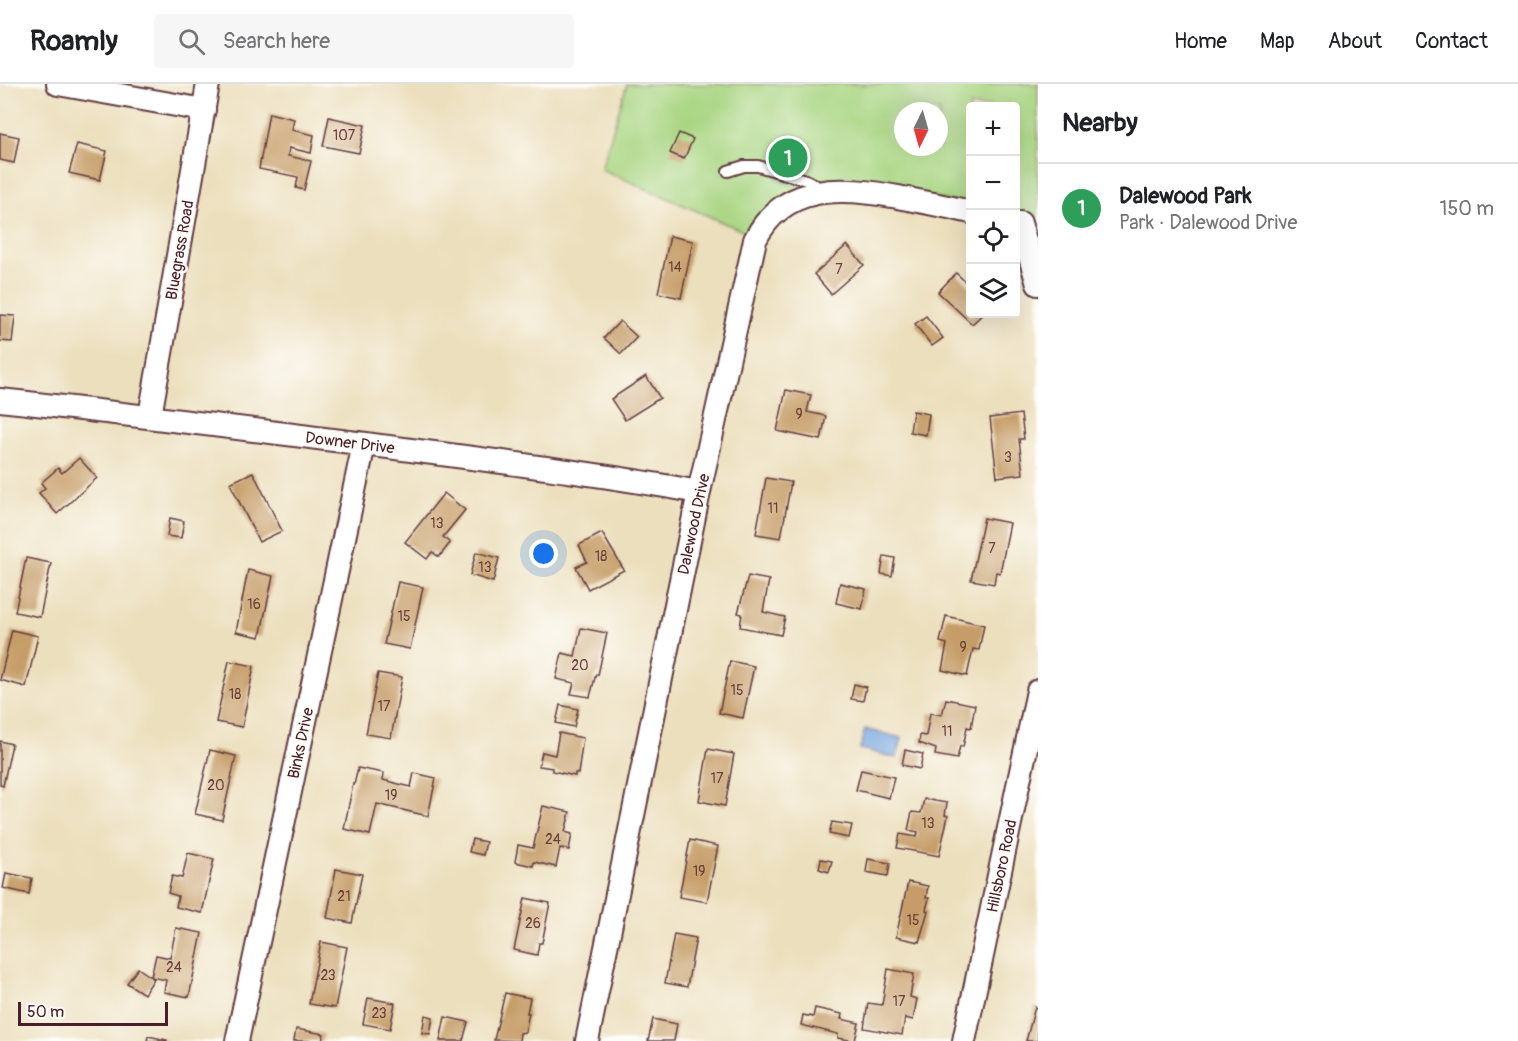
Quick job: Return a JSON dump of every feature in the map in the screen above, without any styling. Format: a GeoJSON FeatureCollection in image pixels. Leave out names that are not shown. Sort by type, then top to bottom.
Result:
{"type":"FeatureCollection","features":[{"type":"Feature","properties":{"kind":"street"},"geometry":{"type":"LineString","coordinates":[[58,84],[204,110]]}},
{"type":"Feature","properties":{"kind":"street","name":"Bluegrass Road"},"geometry":{"type":"LineString","coordinates":[[150,416],[208,84]]}},
{"type":"Feature","properties":{"kind":"street","name":"Dalewood Drive"},"geometry":{"type":"LineString","coordinates":[[587,1041],[699,492],[755,240],[762,226],[784,205],[797,198],[819,193],[851,190],[873,192],[966,211]]}},
{"type":"Feature","properties":{"kind":"street"},"geometry":{"type":"LineString","coordinates":[[1024,224],[1038,284]]}},
{"type":"Feature","properties":{"kind":"street","name":"Downer Drive"},"geometry":{"type":"LineString","coordinates":[[1,403],[150,416],[568,471],[699,492]]}},
{"type":"Feature","properties":{"kind":"street","name":"Binks Drive"},"geometry":{"type":"LineString","coordinates":[[237,1041],[364,444]]}},
{"type":"Feature","properties":{"kind":"street","name":"Hillsboro Road"},"geometry":{"type":"LineString","coordinates":[[964,1041],[1038,691]]}},
{"type":"Feature","properties":{"kind":"lane"},"geometry":{"type":"LineString","coordinates":[[728,171],[744,166],[758,166],[806,180],[814,184],[819,193]]}},
{"type":"Feature","properties":{"kind":"green space"},"geometry":{"type":"Polygon","coordinates":[[[627,84],[1038,84],[1038,216],[1020,214],[1020,102],[966,102],[966,204],[857,182],[831,180],[814,184],[749,234],[601,169],[627,84]]]}},
{"type":"Feature","properties":{"kind":"water"},"geometry":{"type":"Polygon","coordinates":[[[865,729],[902,738],[897,758],[860,749],[865,729]]]}},
{"type":"Feature","properties":{"kind":"building"},"geometry":{"type":"Polygon","coordinates":[[[269,113],[294,119],[292,130],[314,135],[311,153],[289,148],[288,156],[311,161],[304,190],[296,188],[298,177],[259,169],[269,113]]]}},
{"type":"Feature","properties":{"kind":"building"},"geometry":{"type":"Polygon","coordinates":[[[329,117],[365,125],[359,153],[323,146],[329,117]]]}},
{"type":"Feature","properties":{"kind":"building"},"geometry":{"type":"Polygon","coordinates":[[[0,133],[19,137],[14,163],[0,160],[0,133]]]}},
{"type":"Feature","properties":{"kind":"building"},"geometry":{"type":"Polygon","coordinates":[[[679,133],[693,139],[684,159],[670,153],[679,133]]]}},
{"type":"Feature","properties":{"kind":"building"},"geometry":{"type":"Polygon","coordinates":[[[77,144],[107,151],[100,180],[69,173],[77,144]]]}},
{"type":"Feature","properties":{"kind":"building"},"geometry":{"type":"Polygon","coordinates":[[[670,236],[693,241],[681,298],[658,293],[670,236]]]}},
{"type":"Feature","properties":{"kind":"building"},"geometry":{"type":"Polygon","coordinates":[[[847,245],[864,265],[831,294],[814,274],[847,245]]]}},
{"type":"Feature","properties":{"kind":"building"},"geometry":{"type":"Polygon","coordinates":[[[956,273],[966,282],[966,318],[979,318],[972,324],[938,292],[956,273]]]}},
{"type":"Feature","properties":{"kind":"building"},"geometry":{"type":"Polygon","coordinates":[[[0,315],[15,316],[12,342],[0,341],[0,315]]]}},
{"type":"Feature","properties":{"kind":"building"},"geometry":{"type":"Polygon","coordinates":[[[926,316],[943,338],[932,346],[915,324],[926,316]]]}},
{"type":"Feature","properties":{"kind":"building"},"geometry":{"type":"Polygon","coordinates":[[[620,321],[637,337],[621,354],[604,338],[620,321]]]}},
{"type":"Feature","properties":{"kind":"building"},"geometry":{"type":"Polygon","coordinates":[[[646,376],[660,398],[625,420],[611,399],[646,376]]]}},
{"type":"Feature","properties":{"kind":"building"},"geometry":{"type":"Polygon","coordinates":[[[786,390],[811,395],[807,412],[826,416],[821,440],[777,431],[786,390]]]}},
{"type":"Feature","properties":{"kind":"building"},"geometry":{"type":"Polygon","coordinates":[[[913,411],[929,414],[926,435],[910,432],[913,411]]]}},
{"type":"Feature","properties":{"kind":"building"},"geometry":{"type":"Polygon","coordinates":[[[1021,414],[1024,439],[1019,439],[1023,474],[997,477],[990,418],[1021,414]]]}},
{"type":"Feature","properties":{"kind":"building"},"geometry":{"type":"Polygon","coordinates":[[[79,458],[97,478],[57,514],[39,493],[45,488],[41,483],[58,468],[62,473],[79,458]]]}},
{"type":"Feature","properties":{"kind":"building"},"geometry":{"type":"Polygon","coordinates":[[[253,472],[282,531],[259,542],[230,483],[253,472]]]}},
{"type":"Feature","properties":{"kind":"building"},"geometry":{"type":"Polygon","coordinates":[[[766,478],[791,482],[781,538],[756,534],[766,478]]]}},
{"type":"Feature","properties":{"kind":"building"},"geometry":{"type":"Polygon","coordinates":[[[444,493],[465,510],[443,537],[450,543],[439,557],[432,552],[427,559],[405,542],[444,493]]]}},
{"type":"Feature","properties":{"kind":"building"},"geometry":{"type":"Polygon","coordinates":[[[170,518],[184,521],[181,538],[167,536],[170,518]]]}},
{"type":"Feature","properties":{"kind":"building"},"geometry":{"type":"Polygon","coordinates":[[[984,518],[1010,523],[1000,573],[996,572],[994,584],[971,580],[984,518]]]}},
{"type":"Feature","properties":{"kind":"building"},"geometry":{"type":"Polygon","coordinates":[[[602,533],[624,570],[588,589],[576,567],[587,562],[579,545],[602,533]]]}},
{"type":"Feature","properties":{"kind":"building"},"geometry":{"type":"Polygon","coordinates":[[[476,552],[499,558],[493,582],[470,575],[476,552]]]}},
{"type":"Feature","properties":{"kind":"building"},"geometry":{"type":"Polygon","coordinates":[[[884,556],[895,558],[892,576],[881,574],[884,556]]]}},
{"type":"Feature","properties":{"kind":"building"},"geometry":{"type":"Polygon","coordinates":[[[26,558],[51,563],[40,617],[15,612],[26,558]]]}},
{"type":"Feature","properties":{"kind":"building"},"geometry":{"type":"Polygon","coordinates":[[[248,570],[273,576],[260,637],[236,632],[248,570]]]}},
{"type":"Feature","properties":{"kind":"building"},"geometry":{"type":"Polygon","coordinates":[[[748,576],[769,580],[763,612],[785,617],[781,635],[740,627],[742,614],[738,613],[748,576]]]}},
{"type":"Feature","properties":{"kind":"building"},"geometry":{"type":"Polygon","coordinates":[[[398,582],[423,587],[410,649],[384,644],[398,582]]]}},
{"type":"Feature","properties":{"kind":"building"},"geometry":{"type":"Polygon","coordinates":[[[840,583],[866,589],[862,609],[836,603],[840,583]]]}},
{"type":"Feature","properties":{"kind":"building"},"geometry":{"type":"Polygon","coordinates":[[[946,616],[984,625],[979,650],[973,649],[967,676],[942,670],[947,644],[940,642],[946,616]]]}},
{"type":"Feature","properties":{"kind":"building"},"geometry":{"type":"Polygon","coordinates":[[[581,628],[607,633],[598,675],[596,674],[590,697],[571,694],[574,683],[556,679],[562,653],[575,656],[581,628]]]}},
{"type":"Feature","properties":{"kind":"building"},"geometry":{"type":"Polygon","coordinates":[[[12,630],[38,636],[26,687],[0,680],[12,630]]]}},
{"type":"Feature","properties":{"kind":"building"},"geometry":{"type":"Polygon","coordinates":[[[229,661],[254,666],[242,727],[216,722],[229,661]]]}},
{"type":"Feature","properties":{"kind":"building"},"geometry":{"type":"Polygon","coordinates":[[[730,661],[754,666],[743,718],[719,713],[730,661]]]}},
{"type":"Feature","properties":{"kind":"building"},"geometry":{"type":"Polygon","coordinates":[[[378,673],[402,677],[391,738],[366,734],[378,673]]]}},
{"type":"Feature","properties":{"kind":"building"},"geometry":{"type":"Polygon","coordinates":[[[854,684],[866,687],[863,701],[851,699],[854,684]]]}},
{"type":"Feature","properties":{"kind":"building"},"geometry":{"type":"Polygon","coordinates":[[[946,699],[975,705],[971,728],[967,727],[963,747],[960,746],[957,759],[935,755],[936,749],[919,743],[920,735],[926,736],[930,713],[942,715],[946,699]]]}},
{"type":"Feature","properties":{"kind":"building"},"geometry":{"type":"Polygon","coordinates":[[[560,705],[578,709],[574,727],[556,723],[560,705]]]}},
{"type":"Feature","properties":{"kind":"building"},"geometry":{"type":"Polygon","coordinates":[[[559,733],[583,738],[578,774],[575,773],[575,776],[539,766],[542,752],[555,755],[559,733]]]}},
{"type":"Feature","properties":{"kind":"building"},"geometry":{"type":"Polygon","coordinates":[[[0,741],[12,744],[3,786],[0,785],[0,741]]]}},
{"type":"Feature","properties":{"kind":"building"},"geometry":{"type":"Polygon","coordinates":[[[708,749],[734,754],[725,806],[699,801],[708,749]]]}},
{"type":"Feature","properties":{"kind":"building"},"geometry":{"type":"Polygon","coordinates":[[[210,750],[236,756],[222,820],[195,814],[210,750]]]}},
{"type":"Feature","properties":{"kind":"building"},"geometry":{"type":"Polygon","coordinates":[[[905,750],[923,754],[920,769],[902,765],[905,750]]]}},
{"type":"Feature","properties":{"kind":"building"},"geometry":{"type":"Polygon","coordinates":[[[358,768],[384,773],[383,780],[411,787],[414,773],[436,778],[428,816],[377,804],[370,835],[344,829],[358,768]]]}},
{"type":"Feature","properties":{"kind":"building"},"geometry":{"type":"Polygon","coordinates":[[[861,770],[894,777],[889,798],[856,790],[861,770]]]}},
{"type":"Feature","properties":{"kind":"building"},"geometry":{"type":"Polygon","coordinates":[[[924,799],[947,803],[945,815],[948,816],[939,856],[897,848],[900,834],[917,837],[918,832],[908,830],[912,812],[921,813],[924,799]]]}},
{"type":"Feature","properties":{"kind":"building"},"geometry":{"type":"Polygon","coordinates":[[[543,806],[570,812],[565,832],[572,834],[569,850],[560,848],[556,867],[534,862],[533,866],[515,862],[518,845],[533,848],[543,806]]]}},
{"type":"Feature","properties":{"kind":"building"},"geometry":{"type":"Polygon","coordinates":[[[832,822],[852,825],[849,838],[829,834],[832,822]]]}},
{"type":"Feature","properties":{"kind":"building"},"geometry":{"type":"Polygon","coordinates":[[[472,839],[486,842],[483,855],[469,852],[472,839]]]}},
{"type":"Feature","properties":{"kind":"building"},"geometry":{"type":"Polygon","coordinates":[[[690,840],[718,846],[707,902],[679,897],[690,840]]]}},
{"type":"Feature","properties":{"kind":"building"},"geometry":{"type":"Polygon","coordinates":[[[188,853],[214,859],[202,913],[176,907],[178,896],[168,893],[172,876],[182,878],[188,853]]]}},
{"type":"Feature","properties":{"kind":"building"},"geometry":{"type":"Polygon","coordinates":[[[821,859],[832,861],[829,872],[819,869],[821,859]]]}},
{"type":"Feature","properties":{"kind":"building"},"geometry":{"type":"Polygon","coordinates":[[[868,859],[890,863],[888,876],[866,872],[868,859]]]}},
{"type":"Feature","properties":{"kind":"building"},"geometry":{"type":"Polygon","coordinates":[[[336,869],[362,874],[352,923],[327,918],[336,869]]]}},
{"type":"Feature","properties":{"kind":"building"},"geometry":{"type":"Polygon","coordinates":[[[6,873],[32,878],[29,894],[3,888],[6,873]]]}},
{"type":"Feature","properties":{"kind":"building"},"geometry":{"type":"Polygon","coordinates":[[[908,882],[928,886],[926,898],[929,898],[926,910],[928,911],[919,942],[896,937],[908,882]]]}},
{"type":"Feature","properties":{"kind":"building"},"geometry":{"type":"Polygon","coordinates":[[[525,898],[550,903],[542,943],[539,943],[537,955],[514,950],[525,898]]]}},
{"type":"Feature","properties":{"kind":"building"},"geometry":{"type":"Polygon","coordinates":[[[176,928],[202,933],[189,997],[164,992],[166,980],[151,977],[156,955],[170,958],[176,928]]]}},
{"type":"Feature","properties":{"kind":"building"},"geometry":{"type":"Polygon","coordinates":[[[674,934],[696,938],[687,987],[665,983],[674,934]]]}},
{"type":"Feature","properties":{"kind":"building"},"geometry":{"type":"Polygon","coordinates":[[[321,942],[347,947],[335,1008],[309,1004],[321,942]]]}},
{"type":"Feature","properties":{"kind":"building"},"geometry":{"type":"Polygon","coordinates":[[[138,968],[154,979],[144,994],[127,983],[138,968]]]}},
{"type":"Feature","properties":{"kind":"building"},"geometry":{"type":"Polygon","coordinates":[[[888,969],[914,974],[910,997],[917,999],[913,1020],[905,1018],[902,1035],[864,1028],[868,1003],[882,1005],[888,969]]]}},
{"type":"Feature","properties":{"kind":"building"},"geometry":{"type":"Polygon","coordinates":[[[505,993],[530,998],[525,1032],[520,1033],[519,1041],[494,1040],[505,993]]]}},
{"type":"Feature","properties":{"kind":"building"},"geometry":{"type":"Polygon","coordinates":[[[368,998],[395,1003],[390,1029],[363,1024],[368,998]]]}},
{"type":"Feature","properties":{"kind":"building"},"geometry":{"type":"Polygon","coordinates":[[[1035,1007],[1038,1008],[1038,1041],[1026,1041],[1035,1007]]]}},
{"type":"Feature","properties":{"kind":"building"},"geometry":{"type":"Polygon","coordinates":[[[815,1008],[842,1014],[841,1019],[859,1023],[855,1041],[838,1038],[838,1034],[801,1025],[803,1015],[813,1017],[815,1008]]]}},
{"type":"Feature","properties":{"kind":"building"},"geometry":{"type":"Polygon","coordinates":[[[425,1015],[433,1017],[430,1034],[422,1033],[425,1015]]]}},
{"type":"Feature","properties":{"kind":"building"},"geometry":{"type":"Polygon","coordinates":[[[445,1017],[468,1022],[463,1041],[440,1041],[445,1017]]]}},
{"type":"Feature","properties":{"kind":"building"},"geometry":{"type":"Polygon","coordinates":[[[653,1019],[677,1024],[674,1041],[648,1041],[653,1019]]]}},
{"type":"Feature","properties":{"kind":"building"},"geometry":{"type":"Polygon","coordinates":[[[296,1029],[324,1034],[322,1041],[294,1041],[296,1029]]]}},
{"type":"Feature","properties":{"kind":"building"},"geometry":{"type":"Polygon","coordinates":[[[148,1036],[167,1040],[167,1041],[147,1041],[148,1036]]]}},
{"type":"Feature","properties":{"kind":"place","name":"Dalewood Park"},"geometry":{"type":"Point","coordinates":[788,158]}}]}
